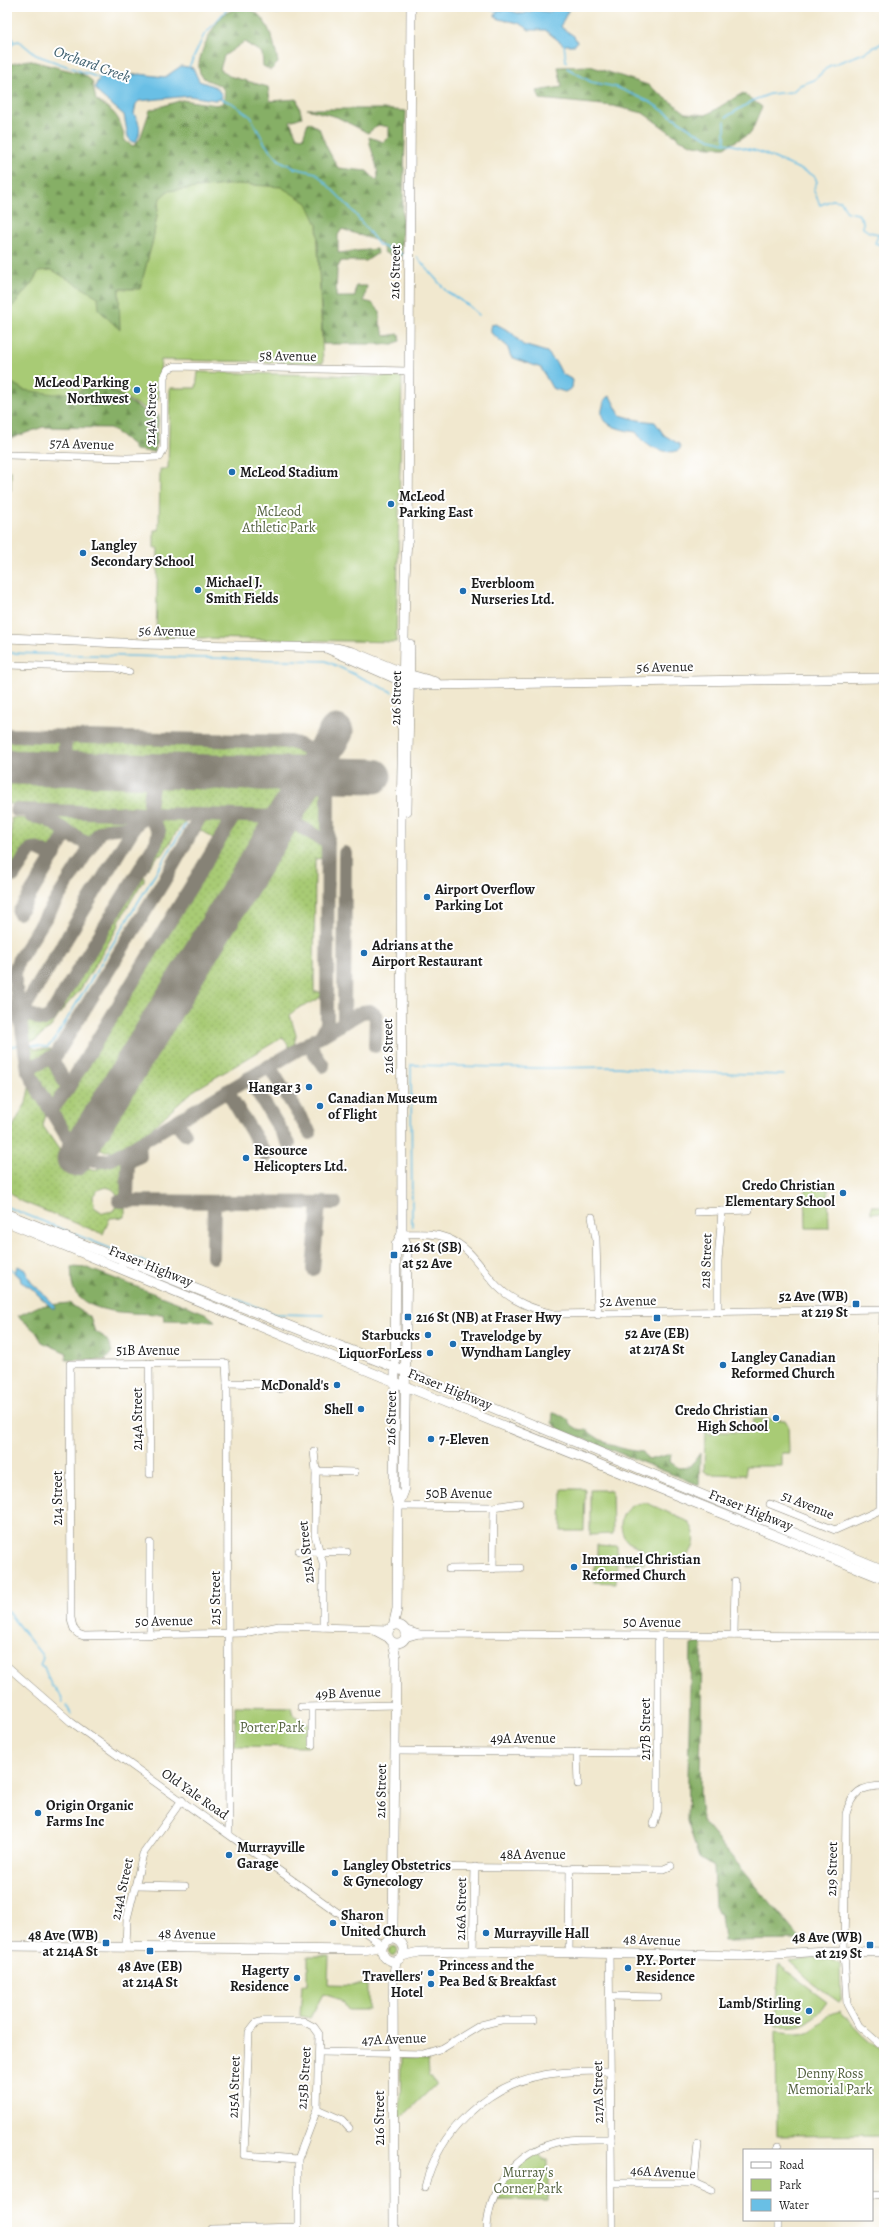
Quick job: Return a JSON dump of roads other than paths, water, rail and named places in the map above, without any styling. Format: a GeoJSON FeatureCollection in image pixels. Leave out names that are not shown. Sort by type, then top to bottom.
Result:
{"type":"FeatureCollection","features":[{"type":"Feature","properties":{"kind":"main road","name":"216 Street"},"geometry":{"type":"LineString","coordinates":[[407,678],[404,640],[407,538],[411,7]]}},
{"type":"Feature","properties":{"kind":"main road","name":"216 Street"},"geometry":{"type":"LineString","coordinates":[[398,1506],[404,1492],[407,1245],[402,1234],[401,898],[403,858],[401,825],[410,604],[407,538]]}},
{"type":"Feature","properties":{"kind":"main road","name":"56 Avenue"},"geometry":{"type":"LineString","coordinates":[[7,638],[144,644],[337,648],[353,652],[407,678]]}},
{"type":"Feature","properties":{"kind":"main road"},"geometry":{"type":"LineString","coordinates":[[376,662],[387,664],[396,661],[401,655],[404,640]]}},
{"type":"Feature","properties":{"kind":"main road","name":"56 Avenue"},"geometry":{"type":"LineString","coordinates":[[326,648],[407,678],[446,684],[884,678]]}},
{"type":"Feature","properties":{"kind":"main road","name":"Fraser Highway"},"geometry":{"type":"LineString","coordinates":[[7,1214],[405,1372],[884,1570]]}},
{"type":"Feature","properties":{"kind":"main road","name":"Fraser Highway"},"geometry":{"type":"LineString","coordinates":[[7,1222],[405,1387],[884,1579]]}},
{"type":"Feature","properties":{"kind":"main road","name":"216 Street"},"geometry":{"type":"LineString","coordinates":[[394,2232],[393,1980],[391,1949],[394,1867],[398,1506],[394,1489],[396,1245],[402,1234]]}},
{"type":"Feature","properties":{"kind":"main road","name":"48 Avenue"},"geometry":{"type":"LineString","coordinates":[[7,1946],[391,1949],[419,1952],[609,1952],[744,1956],[884,1952]]}},
{"type":"Feature","properties":{"kind":"street","name":"58 Avenue"},"geometry":{"type":"LineString","coordinates":[[168,369],[175,366],[408,371]]}},
{"type":"Feature","properties":{"kind":"street","name":"214A Street"},"geometry":{"type":"LineString","coordinates":[[157,458],[164,452],[164,377],[168,369]]}},
{"type":"Feature","properties":{"kind":"street","name":"57A Avenue"},"geometry":{"type":"LineString","coordinates":[[7,455],[157,458]]}},
{"type":"Feature","properties":{"kind":"street"},"geometry":{"type":"LineString","coordinates":[[7,665],[116,668],[129,672]]}},
{"type":"Feature","properties":{"kind":"street"},"geometry":{"type":"LineString","coordinates":[[697,1212],[749,1210]]}},
{"type":"Feature","properties":{"kind":"street","name":"218 Street"},"geometry":{"type":"LineString","coordinates":[[718,1312],[718,1261],[722,1211]]}},
{"type":"Feature","properties":{"kind":"street"},"geometry":{"type":"LineString","coordinates":[[592,1217],[596,1239],[598,1315]]}},
{"type":"Feature","properties":{"kind":"street","name":"52 Avenue"},"geometry":{"type":"LineString","coordinates":[[402,1234],[433,1234],[448,1238],[469,1251],[506,1293],[527,1306],[554,1314],[598,1315],[883,1309]]}},
{"type":"Feature","properties":{"kind":"street"},"geometry":{"type":"LineString","coordinates":[[882,1512],[883,1309]]}},
{"type":"Feature","properties":{"kind":"street","name":"214A Street"},"geometry":{"type":"LineString","coordinates":[[149,1363],[150,1474]]}},
{"type":"Feature","properties":{"kind":"street","name":"51B Avenue"},"geometry":{"type":"LineString","coordinates":[[70,1364],[226,1363]]}},
{"type":"Feature","properties":{"kind":"street","name":"215 Street"},"geometry":{"type":"LineString","coordinates":[[226,1363],[229,1834]]}},
{"type":"Feature","properties":{"kind":"street","name":"214 Street"},"geometry":{"type":"LineString","coordinates":[[70,1364],[71,1618],[75,1632]]}},
{"type":"Feature","properties":{"kind":"street"},"geometry":{"type":"LineString","coordinates":[[227,1383],[267,1384],[281,1389]]}},
{"type":"Feature","properties":{"kind":"street","name":"215A Street"},"geometry":{"type":"LineString","coordinates":[[314,1451],[316,1471],[315,1535],[323,1564],[323,1627]]}},
{"type":"Feature","properties":{"kind":"street"},"geometry":{"type":"LineString","coordinates":[[316,1471],[355,1472]]}},
{"type":"Feature","properties":{"kind":"street","name":"50B Avenue"},"geometry":{"type":"LineString","coordinates":[[398,1506],[494,1507],[519,1503]]}},
{"type":"Feature","properties":{"kind":"street","name":"51 Avenue"},"geometry":{"type":"LineString","coordinates":[[770,1504],[834,1530],[882,1512]]}},
{"type":"Feature","properties":{"kind":"street"},"geometry":{"type":"LineString","coordinates":[[493,1568],[494,1507]]}},
{"type":"Feature","properties":{"kind":"street"},"geometry":{"type":"LineString","coordinates":[[150,1543],[150,1634]]}},
{"type":"Feature","properties":{"kind":"street"},"geometry":{"type":"LineString","coordinates":[[299,1551],[347,1552]]}},
{"type":"Feature","properties":{"kind":"street"},"geometry":{"type":"LineString","coordinates":[[448,1569],[520,1568]]}},
{"type":"Feature","properties":{"kind":"street"},"geometry":{"type":"LineString","coordinates":[[734,1635],[735,1581]]}},
{"type":"Feature","properties":{"kind":"street","name":"50 Avenue"},"geometry":{"type":"LineString","coordinates":[[75,1632],[84,1636],[244,1633],[274,1626],[374,1630],[397,1634],[884,1636]]}},
{"type":"Feature","properties":{"kind":"street","name":"217B Street"},"geometry":{"type":"LineString","coordinates":[[654,1824],[658,1811],[658,1634]]}},
{"type":"Feature","properties":{"kind":"street","name":"Old Yale Road"},"geometry":{"type":"LineString","coordinates":[[7,1666],[71,1722],[391,1949]]}},
{"type":"Feature","properties":{"kind":"street","name":"49B Avenue"},"geometry":{"type":"LineString","coordinates":[[301,1708],[396,1705]]}},
{"type":"Feature","properties":{"kind":"street"},"geometry":{"type":"LineString","coordinates":[[312,1708],[312,1745]]}},
{"type":"Feature","properties":{"kind":"street","name":"49A Avenue"},"geometry":{"type":"LineString","coordinates":[[395,1751],[650,1753]]}},
{"type":"Feature","properties":{"kind":"street"},"geometry":{"type":"LineString","coordinates":[[577,1752],[578,1784]]}},
{"type":"Feature","properties":{"kind":"street","name":"219 Street"},"geometry":{"type":"LineString","coordinates":[[844,1952],[846,1814],[849,1801],[858,1791],[868,1786],[884,1786]]}},
{"type":"Feature","properties":{"kind":"street","name":"214A Street"},"geometry":{"type":"LineString","coordinates":[[126,1947],[127,1919],[143,1854],[182,1800]]}},
{"type":"Feature","properties":{"kind":"street","name":"48A Avenue"},"geometry":{"type":"LineString","coordinates":[[394,1867],[664,1869],[671,1866]]}},
{"type":"Feature","properties":{"kind":"street","name":"216A Street"},"geometry":{"type":"LineString","coordinates":[[473,1951],[475,1867]]}},
{"type":"Feature","properties":{"kind":"street"},"geometry":{"type":"LineString","coordinates":[[569,1952],[570,1868]]}},
{"type":"Feature","properties":{"kind":"street"},"geometry":{"type":"LineString","coordinates":[[136,1885],[185,1886]]}},
{"type":"Feature","properties":{"kind":"street","name":"217A Street"},"geometry":{"type":"LineString","coordinates":[[609,1952],[612,2232]]}},
{"type":"Feature","properties":{"kind":"street"},"geometry":{"type":"LineString","coordinates":[[844,1952],[847,2004],[859,2026],[884,2048]]}},
{"type":"Feature","properties":{"kind":"street"},"geometry":{"type":"LineString","coordinates":[[610,1996],[658,1997]]}},
{"type":"Feature","properties":{"kind":"street","name":"47A Avenue"},"geometry":{"type":"LineString","coordinates":[[320,2052],[423,2054],[443,2048],[481,2025],[501,2020],[534,2020]]}},
{"type":"Feature","properties":{"kind":"street","name":"215B Street"},"geometry":{"type":"LineString","coordinates":[[212,2229],[298,2227],[298,2159],[317,2109],[320,2052],[319,2034],[314,2027],[304,2021],[263,2021],[256,2023]]}},
{"type":"Feature","properties":{"kind":"street","name":"215A Street"},"geometry":{"type":"LineString","coordinates":[[256,2023],[249,2032],[244,2155],[298,2159]]}},
{"type":"Feature","properties":{"kind":"street"},"geometry":{"type":"LineString","coordinates":[[425,2187],[432,2164],[453,2130],[466,2116],[490,2097],[523,2080],[542,2075],[565,2072],[610,2071]]}},
{"type":"Feature","properties":{"kind":"street"},"geometry":{"type":"LineString","coordinates":[[317,2109],[342,2120],[349,2128]]}},
{"type":"Feature","properties":{"kind":"street"},"geometry":{"type":"LineString","coordinates":[[487,2232],[493,2200],[502,2180],[516,2163],[537,2149],[554,2143],[572,2140],[611,2139]]}},
{"type":"Feature","properties":{"kind":"street"},"geometry":{"type":"LineString","coordinates":[[694,2184],[698,2144]]}},
{"type":"Feature","properties":{"kind":"street","name":"46A Avenue"},"geometry":{"type":"LineString","coordinates":[[612,2183],[694,2184],[712,2191]]}},
{"type":"Feature","properties":{"kind":"street"},"geometry":{"type":"LineString","coordinates":[[873,2194],[884,2194]]}},
{"type":"Feature","properties":{"kind":"street"},"geometry":{"type":"LineString","coordinates":[[778,2221],[778,2232]]}},
{"type":"Feature","properties":{"kind":"water"},"geometry":{"type":"Polygon","coordinates":[[[559,7],[570,7],[561,25],[562,28],[574,36],[577,42],[575,45],[564,45],[545,30],[529,30],[525,26],[497,18],[495,16],[498,10],[508,10],[522,14],[535,10],[549,12],[559,7]]]}},
{"type":"Feature","properties":{"kind":"water"},"geometry":{"type":"Polygon","coordinates":[[[181,66],[193,68],[199,81],[216,87],[222,95],[221,99],[215,100],[189,96],[139,101],[136,104],[134,114],[138,121],[140,131],[136,142],[132,142],[128,137],[124,115],[100,95],[95,88],[98,80],[109,72],[120,77],[139,74],[165,77],[181,66]]]}},
{"type":"Feature","properties":{"kind":"water"},"geometry":{"type":"Polygon","coordinates":[[[496,324],[511,332],[523,345],[547,352],[557,364],[562,374],[573,380],[572,388],[565,392],[552,388],[541,368],[511,357],[507,346],[491,333],[491,325],[496,324]]]}},
{"type":"Feature","properties":{"kind":"water"},"geometry":{"type":"Polygon","coordinates":[[[610,396],[620,415],[638,420],[655,422],[664,435],[679,444],[681,448],[673,452],[662,451],[641,440],[636,432],[617,428],[606,422],[603,418],[602,412],[603,404],[607,397],[610,396]]]}},
{"type":"Feature","properties":{"kind":"water"},"geometry":{"type":"Polygon","coordinates":[[[18,1266],[25,1270],[31,1282],[54,1304],[55,1308],[52,1308],[31,1288],[21,1282],[20,1277],[14,1273],[18,1266]]]}},
{"type":"Feature","properties":{"kind":"waterway","name":"Orchard Creek"},"geometry":{"type":"LineString","coordinates":[[189,67],[204,35],[229,7]]}},
{"type":"Feature","properties":{"kind":"waterway","name":"Orchard Creek"},"geometry":{"type":"LineString","coordinates":[[267,7],[277,13],[304,7]]}},
{"type":"Feature","properties":{"kind":"waterway","name":"Orchard Creek"},"geometry":{"type":"LineString","coordinates":[[485,7],[497,12]]}},
{"type":"Feature","properties":{"kind":"waterway"},"geometry":{"type":"LineString","coordinates":[[7,38],[12,38],[13,41]]}},
{"type":"Feature","properties":{"kind":"waterway","name":"Orchard Creek"},"geometry":{"type":"LineString","coordinates":[[7,52],[14,42],[19,41],[36,55],[102,79]]}},
{"type":"Feature","properties":{"kind":"waterway"},"geometry":{"type":"LineString","coordinates":[[726,117],[754,100],[770,94],[792,92],[800,85],[814,80],[829,66],[864,53],[884,42]]}},
{"type":"Feature","properties":{"kind":"waterway"},"geometry":{"type":"LineString","coordinates":[[564,44],[566,62]]}},
{"type":"Feature","properties":{"kind":"waterway"},"geometry":{"type":"LineString","coordinates":[[567,68],[591,82],[616,87],[650,102],[694,131],[710,139],[760,152],[811,174],[815,177],[817,182],[814,188]]}},
{"type":"Feature","properties":{"kind":"waterway"},"geometry":{"type":"LineString","coordinates":[[221,99],[232,103],[251,117],[265,144],[279,160],[294,168],[316,173],[352,210],[379,245],[404,255]]}},
{"type":"Feature","properties":{"kind":"waterway"},"geometry":{"type":"LineString","coordinates":[[725,121],[725,142]]}},
{"type":"Feature","properties":{"kind":"waterway"},"geometry":{"type":"LineString","coordinates":[[814,191],[820,205],[832,200],[841,201],[847,212],[858,214],[863,221],[863,228],[869,232],[879,234],[875,243],[884,246]]}},
{"type":"Feature","properties":{"kind":"waterway"},"geometry":{"type":"LineString","coordinates":[[417,257],[446,291],[469,306],[479,315]]}},
{"type":"Feature","properties":{"kind":"waterway"},"geometry":{"type":"LineString","coordinates":[[7,653],[326,661],[392,692]]}},
{"type":"Feature","properties":{"kind":"waterway"},"geometry":{"type":"LineString","coordinates":[[31,1045],[47,1047],[53,1042],[185,825]]}},
{"type":"Feature","properties":{"kind":"waterway"},"geometry":{"type":"LineString","coordinates":[[7,1047],[18,1045]]}},
{"type":"Feature","properties":{"kind":"waterway"},"geometry":{"type":"LineString","coordinates":[[412,1227],[411,1065],[540,1068],[619,1067],[654,1071],[783,1075]]}},
{"type":"Feature","properties":{"kind":"waterway"},"geometry":{"type":"LineString","coordinates":[[7,1207],[274,1314],[323,1315]]}},
{"type":"Feature","properties":{"kind":"waterway"},"geometry":{"type":"LineString","coordinates":[[7,1267],[14,1271]]}},
{"type":"Feature","properties":{"kind":"waterway"},"geometry":{"type":"LineString","coordinates":[[7,1611],[41,1654],[43,1658],[40,1665],[44,1667],[51,1685],[60,1694],[63,1703]]}},
{"type":"Feature","properties":{"kind":"waterway"},"geometry":{"type":"LineString","coordinates":[[67,1706],[71,1714]]}},
{"type":"Feature","properties":{"kind":"place","name":"McLeod Parking Northwest"},"geometry":{"type":"Point","coordinates":[137,390]}},
{"type":"Feature","properties":{"kind":"place","name":"McLeod Stadium"},"geometry":{"type":"Point","coordinates":[232,472]}},
{"type":"Feature","properties":{"kind":"place","name":"McLeod Parking East"},"geometry":{"type":"Point","coordinates":[391,504]}},
{"type":"Feature","properties":{"kind":"place","name":"Langley Secondary School"},"geometry":{"type":"Point","coordinates":[83,553]}},
{"type":"Feature","properties":{"kind":"place","name":"Michael J. Smith Fields"},"geometry":{"type":"Point","coordinates":[198,590]}},
{"type":"Feature","properties":{"kind":"place","name":"Everbloom Nurseries Ltd."},"geometry":{"type":"Point","coordinates":[463,591]}},
{"type":"Feature","properties":{"kind":"place","name":"Airport Overflow Parking Lot"},"geometry":{"type":"Point","coordinates":[427,897]}},
{"type":"Feature","properties":{"kind":"place","name":"Adrians at the Airport Restaurant"},"geometry":{"type":"Point","coordinates":[364,953]}},
{"type":"Feature","properties":{"kind":"place","name":"Hangar 3"},"geometry":{"type":"Point","coordinates":[309,1087]}},
{"type":"Feature","properties":{"kind":"place","name":"Canadian Museum of Flight"},"geometry":{"type":"Point","coordinates":[320,1106]}},
{"type":"Feature","properties":{"kind":"place","name":"Resource Helicopters Ltd."},"geometry":{"type":"Point","coordinates":[246,1158]}},
{"type":"Feature","properties":{"kind":"place","name":"Credo Christian Elementary School"},"geometry":{"type":"Point","coordinates":[843,1193]}},
{"type":"Feature","properties":{"kind":"place","name":"216 St (SB) at 52 Ave"},"geometry":{"type":"Point","coordinates":[394,1255]}},
{"type":"Feature","properties":{"kind":"place","name":"52 Ave (WB) at 219 St"},"geometry":{"type":"Point","coordinates":[856,1304]}},
{"type":"Feature","properties":{"kind":"place","name":"216 St (NB) at Fraser Hwy"},"geometry":{"type":"Point","coordinates":[408,1317]}},
{"type":"Feature","properties":{"kind":"place","name":"52 Ave (EB) at 217A St"},"geometry":{"type":"Point","coordinates":[657,1318]}},
{"type":"Feature","properties":{"kind":"place","name":"Starbucks"},"geometry":{"type":"Point","coordinates":[428,1335]}},
{"type":"Feature","properties":{"kind":"place","name":"Travelodge by Wyndham Langley"},"geometry":{"type":"Point","coordinates":[453,1344]}},
{"type":"Feature","properties":{"kind":"place","name":"LiquorForLess"},"geometry":{"type":"Point","coordinates":[430,1353]}},
{"type":"Feature","properties":{"kind":"place","name":"Langley Canadian Reformed Church"},"geometry":{"type":"Point","coordinates":[723,1365]}},
{"type":"Feature","properties":{"kind":"place","name":"McDonald's"},"geometry":{"type":"Point","coordinates":[337,1385]}},
{"type":"Feature","properties":{"kind":"place","name":"Shell"},"geometry":{"type":"Point","coordinates":[361,1409]}},
{"type":"Feature","properties":{"kind":"place","name":"Credo Christian High School"},"geometry":{"type":"Point","coordinates":[776,1418]}},
{"type":"Feature","properties":{"kind":"place","name":"7-Eleven"},"geometry":{"type":"Point","coordinates":[431,1439]}},
{"type":"Feature","properties":{"kind":"place","name":"Immanuel Christian Reformed Church"},"geometry":{"type":"Point","coordinates":[574,1567]}},
{"type":"Feature","properties":{"kind":"place","name":"Origin Organic Farms Inc"},"geometry":{"type":"Point","coordinates":[38,1813]}},
{"type":"Feature","properties":{"kind":"place","name":"Murrayville Garage"},"geometry":{"type":"Point","coordinates":[229,1855]}},
{"type":"Feature","properties":{"kind":"place","name":"Langley Obstetrics & Gynecology"},"geometry":{"type":"Point","coordinates":[335,1873]}},
{"type":"Feature","properties":{"kind":"place","name":"Sharon United Church"},"geometry":{"type":"Point","coordinates":[333,1923]}},
{"type":"Feature","properties":{"kind":"place","name":"Murrayville Hall"},"geometry":{"type":"Point","coordinates":[486,1933]}},
{"type":"Feature","properties":{"kind":"place","name":"48 Ave (WB) at 214A St"},"geometry":{"type":"Point","coordinates":[106,1943]}},
{"type":"Feature","properties":{"kind":"place","name":"48 Ave (WB) at 219 St"},"geometry":{"type":"Point","coordinates":[870,1945]}},
{"type":"Feature","properties":{"kind":"place","name":"48 Ave (EB) at 214A St"},"geometry":{"type":"Point","coordinates":[150,1951]}},
{"type":"Feature","properties":{"kind":"place","name":"P.Y. Porter Residence"},"geometry":{"type":"Point","coordinates":[628,1968]}},
{"type":"Feature","properties":{"kind":"place","name":"Princess and the Pea Bed & Breakfast"},"geometry":{"type":"Point","coordinates":[431,1973]}},
{"type":"Feature","properties":{"kind":"place","name":"Hagerty Residence"},"geometry":{"type":"Point","coordinates":[297,1978]}},
{"type":"Feature","properties":{"kind":"place","name":"Travellers' Hotel"},"geometry":{"type":"Point","coordinates":[431,1984]}},
{"type":"Feature","properties":{"kind":"place","name":"Lamb/Stirling House"},"geometry":{"type":"Point","coordinates":[809,2011]}},
{"type":"Feature","properties":{"kind":"park label","name":"McLeod Athletic Park"},"geometry":{"type":"Point","coordinates":[279,520]}},
{"type":"Feature","properties":{"kind":"park label","name":"Porter Park"},"geometry":{"type":"Point","coordinates":[272,1727]}},
{"type":"Feature","properties":{"kind":"park label","name":"Denny Ross Memorial Park"},"geometry":{"type":"Point","coordinates":[830,2082]}},
{"type":"Feature","properties":{"kind":"park label","name":"Murray's Corner Park"},"geometry":{"type":"Point","coordinates":[528,2180]}}]}
